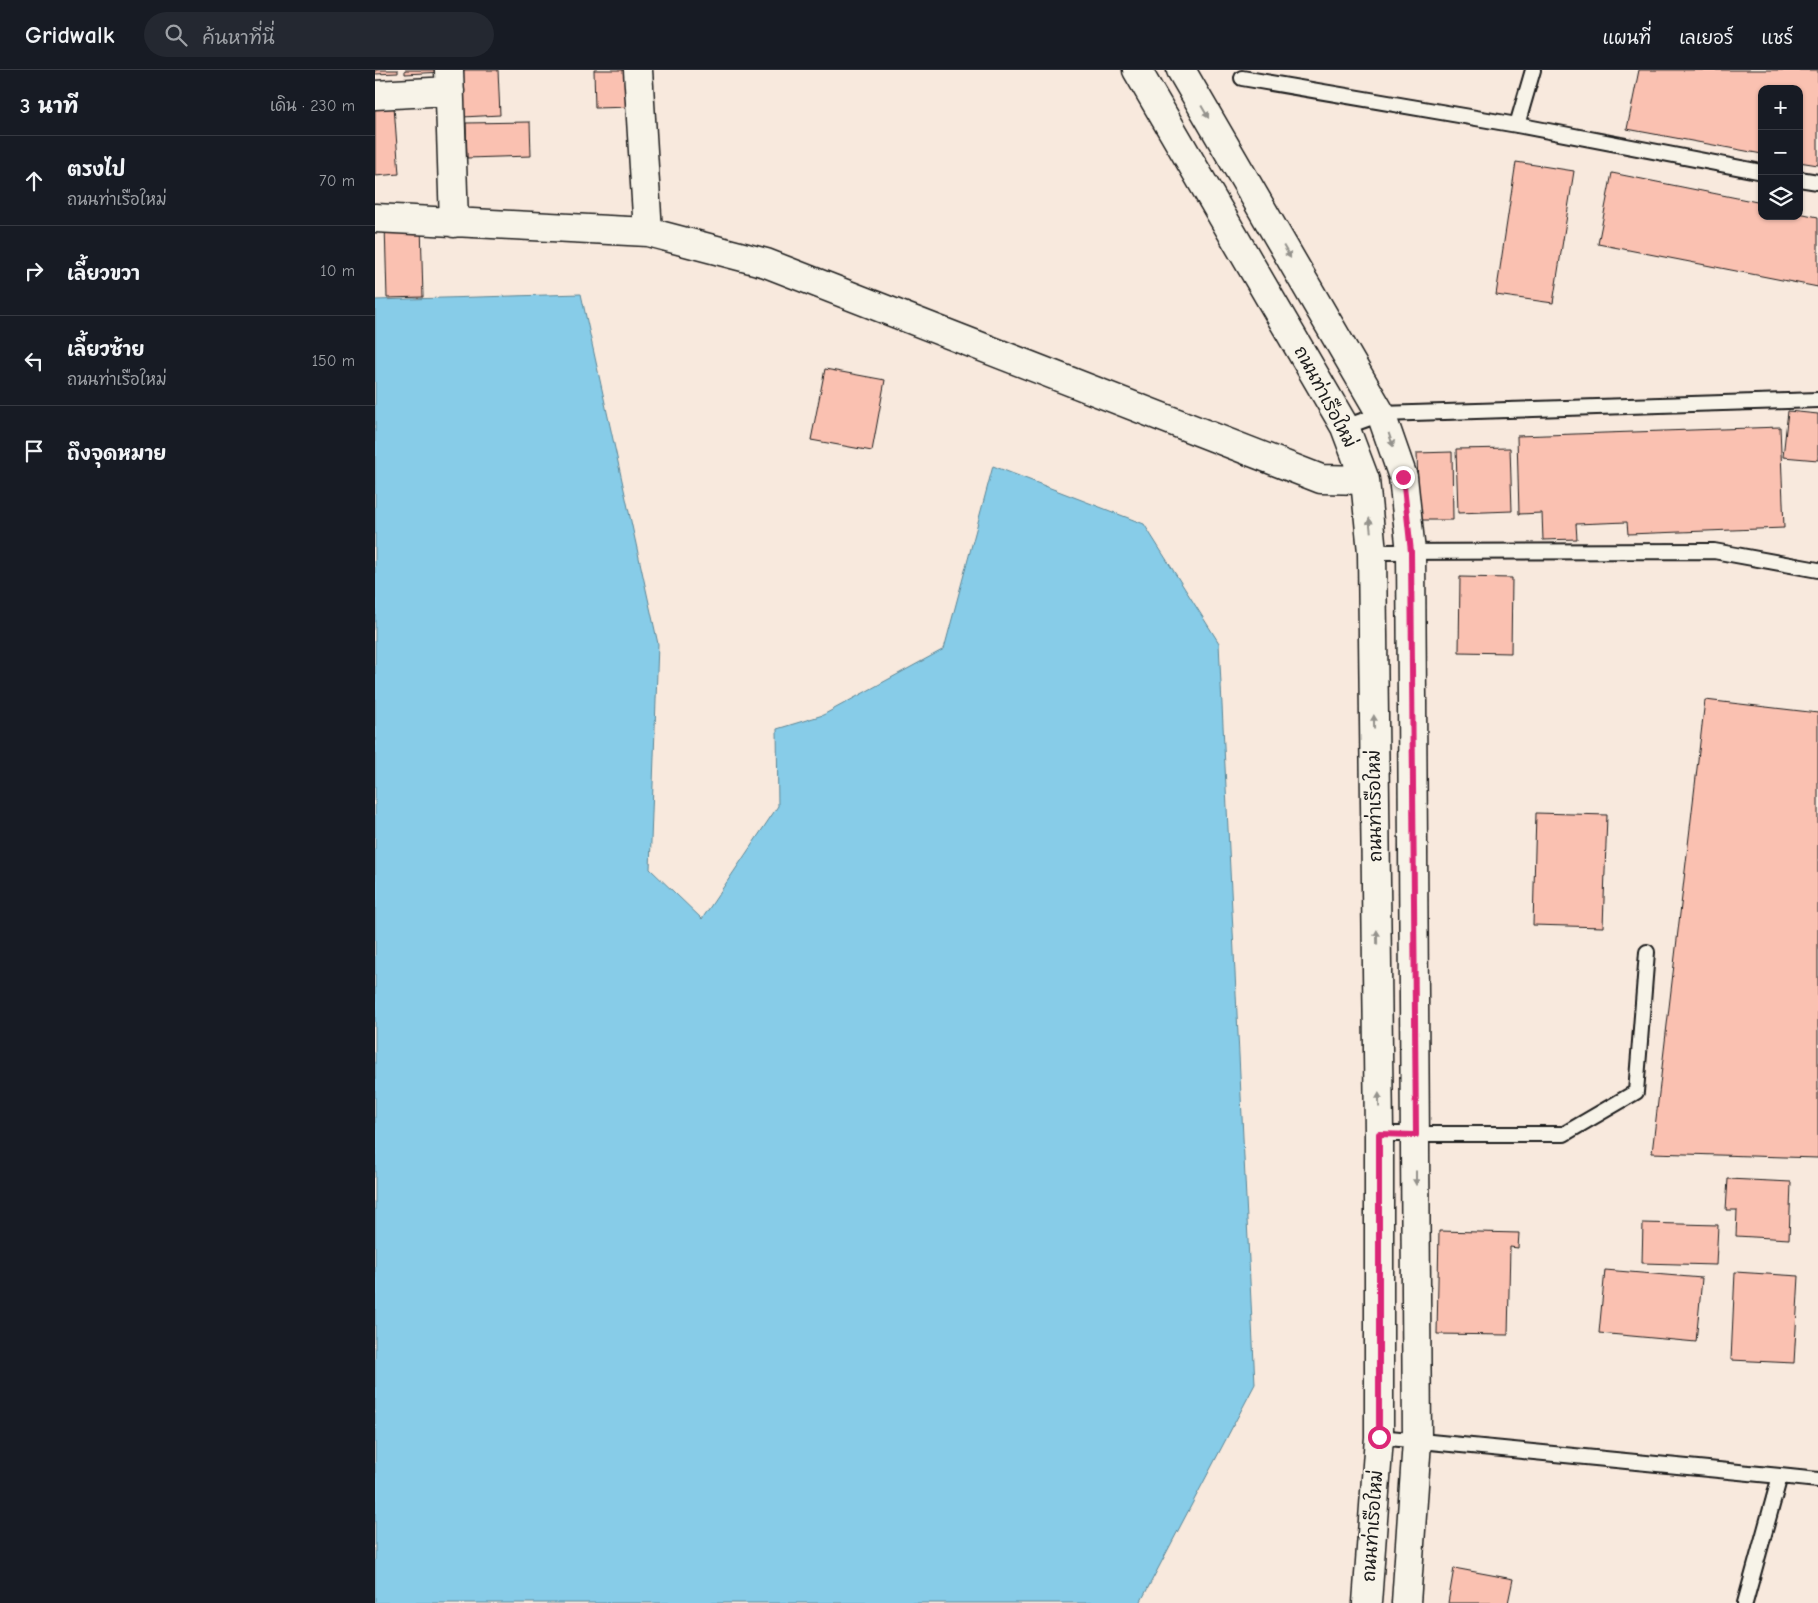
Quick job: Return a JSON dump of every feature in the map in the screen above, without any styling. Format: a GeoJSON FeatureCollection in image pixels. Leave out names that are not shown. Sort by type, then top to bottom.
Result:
{"type":"FeatureCollection","features":[{"type":"Feature","properties":{"kind":"street"},"geometry":{"type":"LineString","coordinates":[[638,70],[648,232]]}},
{"type":"Feature","properties":{"kind":"street","name":"ถนนท่าเรือใหม่"},"geometry":{"type":"LineString","coordinates":[[1137,70],[1345,427],[1365,480],[1372,552],[1379,1134],[1379,1437],[1367,1603]]}},
{"type":"Feature","properties":{"kind":"street"},"geometry":{"type":"LineString","coordinates":[[1181,70],[1381,414],[1403,477],[1411,552],[1417,1441],[1406,1603]]}},
{"type":"Feature","properties":{"kind":"street"},"geometry":{"type":"LineString","coordinates":[[375,94],[450,80],[454,223]]}},
{"type":"Feature","properties":{"kind":"street"},"geometry":{"type":"LineString","coordinates":[[375,218],[648,232],[766,263],[1321,478],[1365,480]]}},
{"type":"Feature","properties":{"kind":"lane"},"geometry":{"type":"LineString","coordinates":[[1517,125],[1533,70]]}},
{"type":"Feature","properties":{"kind":"lane"},"geometry":{"type":"LineString","coordinates":[[1242,78],[1517,125],[1758,171]]}},
{"type":"Feature","properties":{"kind":"lane"},"geometry":{"type":"LineString","coordinates":[[1803,180],[1818,182]]}},
{"type":"Feature","properties":{"kind":"lane"},"geometry":{"type":"LineString","coordinates":[[1345,427],[1381,414],[1818,400]]}},
{"type":"Feature","properties":{"kind":"lane"},"geometry":{"type":"LineString","coordinates":[[1372,552],[1714,551],[1818,570]]}},
{"type":"Feature","properties":{"kind":"lane"},"geometry":{"type":"LineString","coordinates":[[1379,1134],[1564,1134],[1636,1092],[1647,952]]}},
{"type":"Feature","properties":{"kind":"lane"},"geometry":{"type":"LineString","coordinates":[[1379,1437],[1818,1480]]}},
{"type":"Feature","properties":{"kind":"lane"},"geometry":{"type":"LineString","coordinates":[[1745,1603],[1780,1476]]}},
{"type":"Feature","properties":{"kind":"water"},"geometry":{"type":"Polygon","coordinates":[[[581,294],[658,644],[650,869],[702,919],[778,806],[777,729],[823,715],[944,649],[993,466],[1144,524],[1219,643],[1255,1384],[1140,1603],[375,1603],[375,300],[581,294]]]}},
{"type":"Feature","properties":{"kind":"building"},"geometry":{"type":"Polygon","coordinates":[[[375,70],[398,70],[398,73],[375,74],[375,70]]]}},
{"type":"Feature","properties":{"kind":"building"},"geometry":{"type":"Polygon","coordinates":[[[405,70],[443,70],[443,72],[405,74],[405,70]]]}},
{"type":"Feature","properties":{"kind":"building"},"geometry":{"type":"Polygon","coordinates":[[[461,70],[498,70],[500,115],[463,117],[461,70]]]}},
{"type":"Feature","properties":{"kind":"building"},"geometry":{"type":"Polygon","coordinates":[[[594,70],[632,70],[633,107],[595,108],[594,70]]]}},
{"type":"Feature","properties":{"kind":"building"},"geometry":{"type":"Polygon","coordinates":[[[1639,70],[1818,70],[1818,165],[1803,163],[1803,85],[1758,85],[1758,153],[1627,129],[1639,70]]]}},
{"type":"Feature","properties":{"kind":"building"},"geometry":{"type":"Polygon","coordinates":[[[394,106],[399,174],[375,176],[375,108],[394,106]]]}},
{"type":"Feature","properties":{"kind":"building"},"geometry":{"type":"Polygon","coordinates":[[[530,122],[531,156],[467,158],[466,123],[530,122]]]}},
{"type":"Feature","properties":{"kind":"building"},"geometry":{"type":"Polygon","coordinates":[[[1516,162],[1574,171],[1553,303],[1496,295],[1516,162]]]}},
{"type":"Feature","properties":{"kind":"building"},"geometry":{"type":"Polygon","coordinates":[[[1612,173],[1758,202],[1758,220],[1803,220],[1803,214],[1818,217],[1818,287],[1598,244],[1612,173]]]}},
{"type":"Feature","properties":{"kind":"building"},"geometry":{"type":"Polygon","coordinates":[[[385,224],[421,224],[423,297],[387,298],[385,224]]]}},
{"type":"Feature","properties":{"kind":"building"},"geometry":{"type":"Polygon","coordinates":[[[825,369],[885,380],[872,451],[811,440],[825,369]]]}},
{"type":"Feature","properties":{"kind":"building"},"geometry":{"type":"Polygon","coordinates":[[[1788,411],[1818,414],[1818,460],[1783,457],[1788,411]]]}},
{"type":"Feature","properties":{"kind":"building"},"geometry":{"type":"Polygon","coordinates":[[[1780,427],[1784,528],[1628,534],[1627,522],[1576,524],[1577,539],[1543,540],[1542,513],[1519,514],[1517,436],[1780,427]]]}},
{"type":"Feature","properties":{"kind":"building"},"geometry":{"type":"Polygon","coordinates":[[[1510,448],[1512,511],[1458,513],[1456,449],[1510,448]]]}},
{"type":"Feature","properties":{"kind":"building"},"geometry":{"type":"Polygon","coordinates":[[[1452,452],[1453,520],[1419,520],[1417,453],[1452,452]]]}},
{"type":"Feature","properties":{"kind":"building"},"geometry":{"type":"Polygon","coordinates":[[[1460,577],[1512,578],[1511,653],[1459,652],[1460,577]]]}},
{"type":"Feature","properties":{"kind":"building"},"geometry":{"type":"Polygon","coordinates":[[[1705,700],[1818,713],[1818,1158],[1652,1153],[1705,700]]]}},
{"type":"Feature","properties":{"kind":"building"},"geometry":{"type":"Polygon","coordinates":[[[1536,813],[1607,815],[1603,927],[1533,925],[1536,813]]]}},
{"type":"Feature","properties":{"kind":"building"},"geometry":{"type":"Polygon","coordinates":[[[1728,1179],[1791,1182],[1789,1239],[1736,1236],[1737,1210],[1726,1210],[1728,1179]]]}},
{"type":"Feature","properties":{"kind":"building"},"geometry":{"type":"Polygon","coordinates":[[[1643,1223],[1718,1225],[1716,1265],[1642,1263],[1643,1223]]]}},
{"type":"Feature","properties":{"kind":"building"},"geometry":{"type":"Polygon","coordinates":[[[1439,1231],[1519,1233],[1518,1248],[1510,1247],[1508,1335],[1437,1334],[1439,1231]]]}},
{"type":"Feature","properties":{"kind":"building"},"geometry":{"type":"Polygon","coordinates":[[[1605,1270],[1702,1278],[1696,1342],[1599,1333],[1605,1270]]]}},
{"type":"Feature","properties":{"kind":"building"},"geometry":{"type":"Polygon","coordinates":[[[1735,1272],[1799,1276],[1794,1363],[1731,1360],[1735,1272]]]}},
{"type":"Feature","properties":{"kind":"building"},"geometry":{"type":"Polygon","coordinates":[[[1454,1568],[1513,1579],[1508,1603],[1448,1603],[1454,1568]]]}},
{"type":"Feature","properties":{"kind":"route"},"geometry":{"type":"LineString","coordinates":[[1379,1437],[1379,1134],[1416,1135],[1411,552],[1403,477]]}}]}
